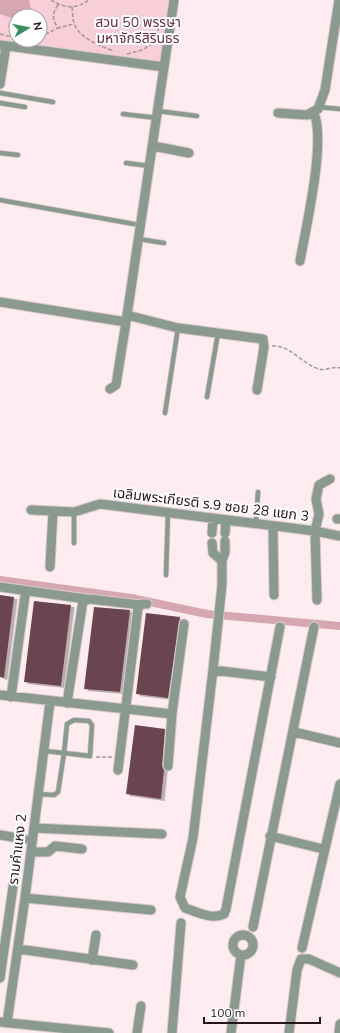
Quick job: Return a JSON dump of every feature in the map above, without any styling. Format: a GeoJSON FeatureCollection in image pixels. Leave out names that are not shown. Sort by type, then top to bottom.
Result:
{"type":"FeatureCollection","features":[{"type":"Feature","properties":{"kind":"street"},"geometry":{"type":"LineString","coordinates":[[110,389],[116,385],[174,0]]}},
{"type":"Feature","properties":{"kind":"street"},"geometry":{"type":"LineString","coordinates":[[300,261],[315,178],[319,136],[317,110],[325,90],[339,0]]}},
{"type":"Feature","properties":{"kind":"street"},"geometry":{"type":"LineString","coordinates":[[0,84],[3,46],[164,67]]}},
{"type":"Feature","properties":{"kind":"street"},"geometry":{"type":"LineString","coordinates":[[278,113],[301,115],[317,110]]}},
{"type":"Feature","properties":{"kind":"street"},"geometry":{"type":"LineString","coordinates":[[153,146],[189,153]]}},
{"type":"Feature","properties":{"kind":"street"},"geometry":{"type":"LineString","coordinates":[[0,302],[126,318],[178,328],[260,339],[265,343],[256,390]]}},
{"type":"Feature","properties":{"kind":"street"},"geometry":{"type":"LineString","coordinates":[[317,600],[316,531],[319,514],[316,499],[319,485],[330,479]]}},
{"type":"Feature","properties":{"kind":"street","name":"เฉลิมพระเกียรติ ร.9 ซอย 28 แยก 3"},"geometry":{"type":"LineString","coordinates":[[31,510],[74,512],[100,504],[316,531],[340,536]]}},
{"type":"Feature","properties":{"kind":"street"},"geometry":{"type":"LineString","coordinates":[[50,567],[53,511]]}},
{"type":"Feature","properties":{"kind":"street"},"geometry":{"type":"LineString","coordinates":[[212,533],[213,518]]}},
{"type":"Feature","properties":{"kind":"street"},"geometry":{"type":"LineString","coordinates":[[226,520],[225,552],[222,561],[222,585],[193,838],[180,897],[185,908],[218,917],[224,914],[226,909],[280,627]]}},
{"type":"Feature","properties":{"kind":"street"},"geometry":{"type":"LineString","coordinates":[[273,526],[274,595]]}},
{"type":"Feature","properties":{"kind":"street"},"geometry":{"type":"LineString","coordinates":[[212,543],[214,552],[222,561]]}},
{"type":"Feature","properties":{"kind":"street"},"geometry":{"type":"LineString","coordinates":[[0,587],[86,599],[143,604],[125,710],[118,770]]}},
{"type":"Feature","properties":{"kind":"street"},"geometry":{"type":"LineString","coordinates":[[11,697],[25,596]]}},
{"type":"Feature","properties":{"kind":"street"},"geometry":{"type":"LineString","coordinates":[[67,704],[82,605],[86,599]]}},
{"type":"Feature","properties":{"kind":"street"},"geometry":{"type":"LineString","coordinates":[[168,766],[172,714],[184,624]]}},
{"type":"Feature","properties":{"kind":"street"},"geometry":{"type":"LineString","coordinates":[[253,927],[270,836],[294,732],[314,627]]}},
{"type":"Feature","properties":{"kind":"street"},"geometry":{"type":"LineString","coordinates":[[213,670],[271,677]]}},
{"type":"Feature","properties":{"kind":"street"},"geometry":{"type":"LineString","coordinates":[[0,695],[67,704],[172,714]]}},
{"type":"Feature","properties":{"kind":"street","name":"รามคำแหง 2"},"geometry":{"type":"LineString","coordinates":[[3,1022],[18,949],[50,702]]}},
{"type":"Feature","properties":{"kind":"street"},"geometry":{"type":"LineString","coordinates":[[294,732],[340,743]]}},
{"type":"Feature","properties":{"kind":"street"},"geometry":{"type":"LineString","coordinates":[[302,948],[323,849],[340,784]]}},
{"type":"Feature","properties":{"kind":"street"},"geometry":{"type":"LineString","coordinates":[[34,828],[162,834]]}},
{"type":"Feature","properties":{"kind":"street"},"geometry":{"type":"LineString","coordinates":[[0,835],[32,840]]}},
{"type":"Feature","properties":{"kind":"street"},"geometry":{"type":"LineString","coordinates":[[270,836],[323,849]]}},
{"type":"Feature","properties":{"kind":"street"},"geometry":{"type":"LineString","coordinates":[[0,978],[20,838]]}},
{"type":"Feature","properties":{"kind":"street"},"geometry":{"type":"LineString","coordinates":[[31,852],[48,852],[55,846],[82,850]]}},
{"type":"Feature","properties":{"kind":"street"},"geometry":{"type":"LineString","coordinates":[[25,898],[151,910]]}},
{"type":"Feature","properties":{"kind":"street"},"geometry":{"type":"LineString","coordinates":[[172,1033],[181,923]]}},
{"type":"Feature","properties":{"kind":"street"},"geometry":{"type":"LineString","coordinates":[[92,960],[96,935]]}},
{"type":"Feature","properties":{"kind":"street"},"geometry":{"type":"LineString","coordinates":[[18,949],[133,965]]}},
{"type":"Feature","properties":{"kind":"street"},"geometry":{"type":"LineString","coordinates":[[231,1033],[241,955]]}},
{"type":"Feature","properties":{"kind":"street"},"geometry":{"type":"LineString","coordinates":[[289,1033],[297,970],[301,960],[309,959],[340,973]]}},
{"type":"Feature","properties":{"kind":"street"},"geometry":{"type":"LineString","coordinates":[[137,1033],[141,1006]]}},
{"type":"Feature","properties":{"kind":"street"},"geometry":{"type":"LineString","coordinates":[[3,1022],[109,1033]]}},
{"type":"Feature","properties":{"kind":"street"},"geometry":{"type":"LineString","coordinates":[[339,1033],[340,1024]]}},
{"type":"Feature","properties":{"kind":"lane"},"geometry":{"type":"LineString","coordinates":[[0,93],[53,102]]}},
{"type":"Feature","properties":{"kind":"lane"},"geometry":{"type":"LineString","coordinates":[[0,103],[25,107]]}},
{"type":"Feature","properties":{"kind":"lane"},"geometry":{"type":"LineString","coordinates":[[317,110],[340,110]]}},
{"type":"Feature","properties":{"kind":"lane"},"geometry":{"type":"LineString","coordinates":[[123,114],[197,116]]}},
{"type":"Feature","properties":{"kind":"lane"},"geometry":{"type":"LineString","coordinates":[[0,153],[18,155]]}},
{"type":"Feature","properties":{"kind":"lane"},"geometry":{"type":"LineString","coordinates":[[126,163],[150,166]]}},
{"type":"Feature","properties":{"kind":"lane"},"geometry":{"type":"LineString","coordinates":[[0,200],[134,224]]}},
{"type":"Feature","properties":{"kind":"lane"},"geometry":{"type":"LineString","coordinates":[[139,239],[164,243]]}},
{"type":"Feature","properties":{"kind":"lane"},"geometry":{"type":"LineString","coordinates":[[165,413],[178,328]]}},
{"type":"Feature","properties":{"kind":"lane"},"geometry":{"type":"LineString","coordinates":[[207,397],[218,333]]}},
{"type":"Feature","properties":{"kind":"lane"},"geometry":{"type":"LineString","coordinates":[[256,523],[258,492]]}},
{"type":"Feature","properties":{"kind":"lane"},"geometry":{"type":"LineString","coordinates":[[74,512],[74,543]]}},
{"type":"Feature","properties":{"kind":"lane"},"geometry":{"type":"LineString","coordinates":[[166,575],[168,512]]}},
{"type":"Feature","properties":{"kind":"lane"},"geometry":{"type":"LineString","coordinates":[[38,794],[54,795],[58,792],[64,753],[68,722],[74,720],[91,722],[93,727],[90,756],[64,753],[44,751]]}},
{"type":"Feature","properties":{"kind":"path"},"geometry":{"type":"LineString","coordinates":[[51,0],[58,5],[72,7],[89,0]]}},
{"type":"Feature","properties":{"kind":"path"},"geometry":{"type":"LineString","coordinates":[[58,5],[54,12],[53,19],[58,28]]}},
{"type":"Feature","properties":{"kind":"path"},"geometry":{"type":"LineString","coordinates":[[72,7],[74,24],[88,39],[99,46],[119,52]]}},
{"type":"Feature","properties":{"kind":"path"},"geometry":{"type":"LineString","coordinates":[[126,54],[142,50],[154,43],[163,11]]}},
{"type":"Feature","properties":{"kind":"path"},"geometry":{"type":"LineString","coordinates":[[48,33],[58,28],[74,24]]}},
{"type":"Feature","properties":{"kind":"path"},"geometry":{"type":"LineString","coordinates":[[264,347],[278,346],[289,350],[302,362],[320,370],[340,368]]}},
{"type":"Feature","properties":{"kind":"green space","name":"สวน 50 พรรษา มหาจักรีสิรินธร"},"geometry":{"type":"Polygon","coordinates":[[[0,0],[174,0],[164,63],[48,47],[48,8],[8,8],[8,41],[0,40],[0,0]]]}},
{"type":"Feature","properties":{"kind":"shaded area"},"geometry":{"type":"Polygon","coordinates":[[[0,0],[29,0],[30,8],[8,8],[8,17],[0,14],[0,0]]]}},
{"type":"Feature","properties":{"kind":"building"},"geometry":{"type":"Polygon","coordinates":[[[0,595],[14,597],[4,678],[0,677],[0,595]]]}},
{"type":"Feature","properties":{"kind":"building"},"geometry":{"type":"Polygon","coordinates":[[[34,601],[71,605],[61,686],[24,682],[34,601]]]}},
{"type":"Feature","properties":{"kind":"building"},"geometry":{"type":"Polygon","coordinates":[[[94,607],[130,610],[120,692],[84,689],[94,607]]]}},
{"type":"Feature","properties":{"kind":"building"},"geometry":{"type":"Polygon","coordinates":[[[146,613],[180,617],[168,698],[136,694],[146,613]]]}},
{"type":"Feature","properties":{"kind":"building"},"geometry":{"type":"Polygon","coordinates":[[[135,725],[165,729],[162,766],[164,770],[161,799],[126,794],[135,725]]]}},
{"type":"Feature","properties":{"kind":"waterway"},"geometry":{"type":"LineString","coordinates":[[0,580],[131,598],[207,614],[340,626]]}}]}
